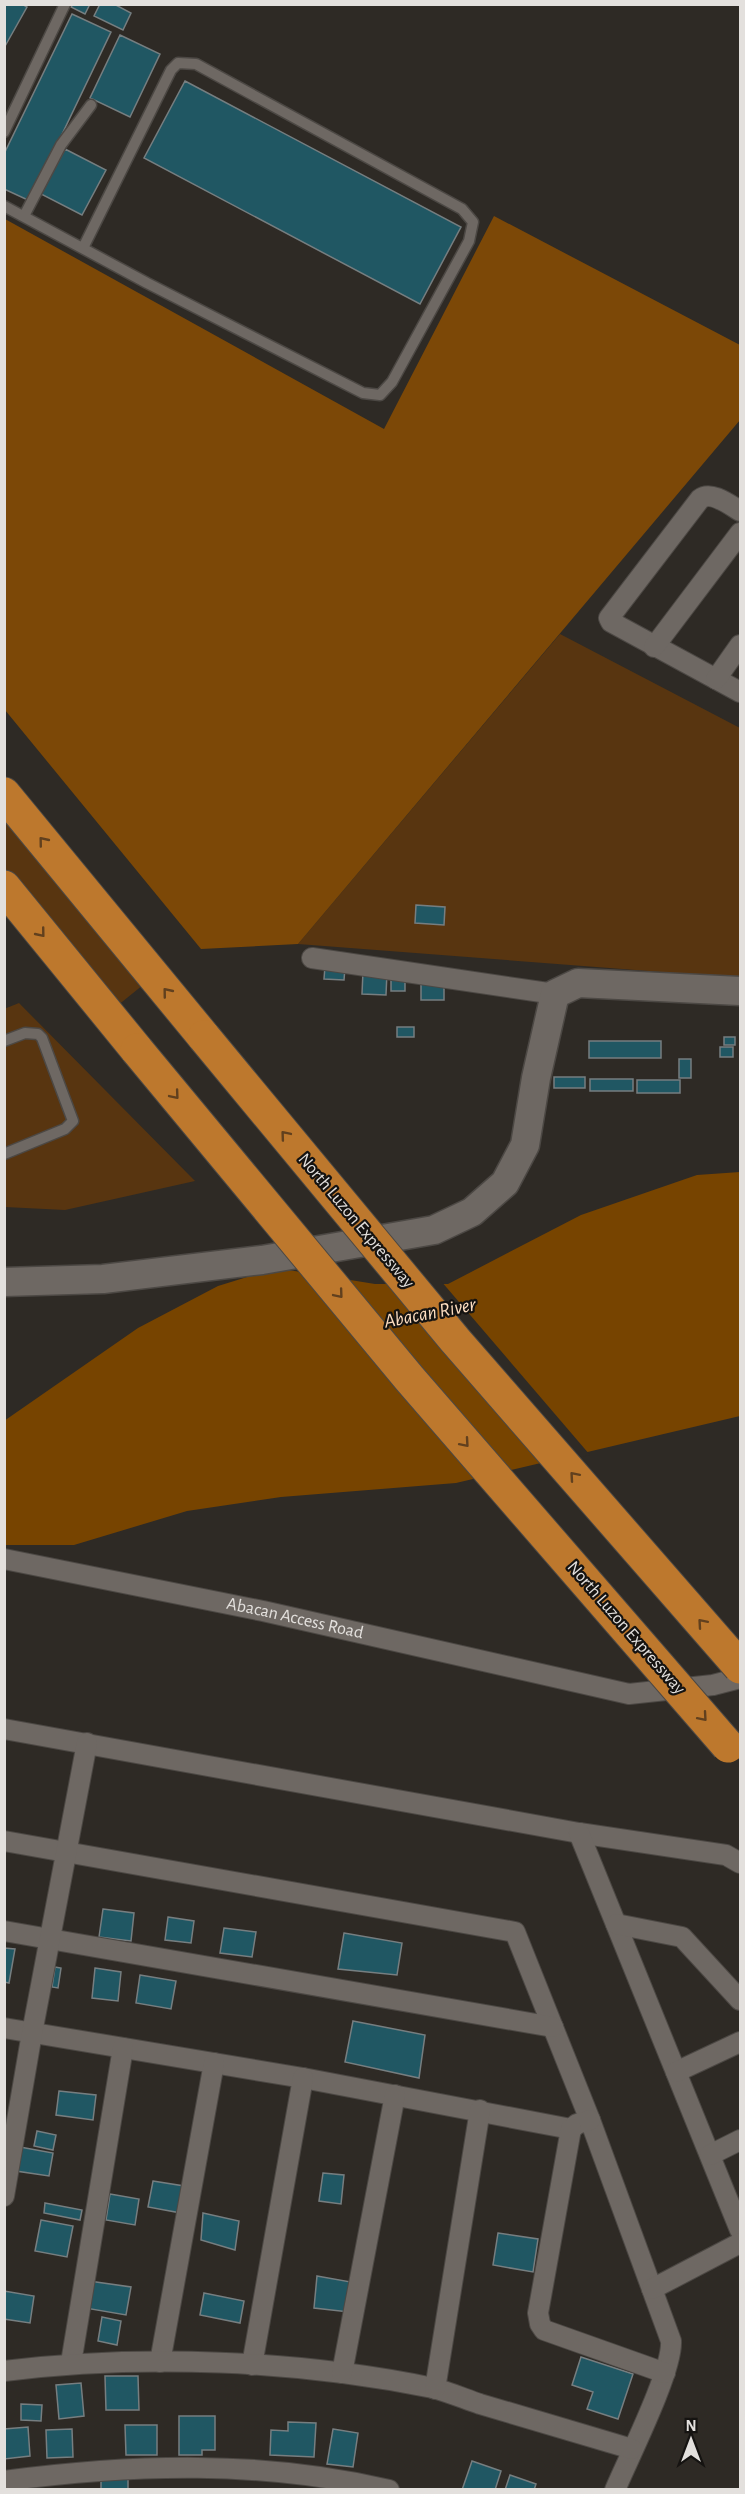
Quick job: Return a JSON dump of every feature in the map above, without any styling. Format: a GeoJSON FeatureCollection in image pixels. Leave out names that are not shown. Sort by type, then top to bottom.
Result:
{"type":"FeatureCollection","features":[{"type":"Feature","properties":{"kind":"highway","name":"North Luzon Expressway"},"geometry":{"type":"LineString","coordinates":[[4,794],[455,1340],[741,1667]]}},
{"type":"Feature","properties":{"kind":"highway","name":"North Luzon Expressway"},"geometry":{"type":"LineString","coordinates":[[4,888],[409,1378],[734,1753]]}},
{"type":"Feature","properties":{"kind":"street"},"geometry":{"type":"LineString","coordinates":[[741,511],[711,495],[705,495],[609,618],[611,622],[654,647],[741,692]]}},
{"type":"Feature","properties":{"kind":"street"},"geometry":{"type":"LineString","coordinates":[[654,647],[741,533]]}},
{"type":"Feature","properties":{"kind":"street"},"geometry":{"type":"LineString","coordinates":[[716,679],[741,645]]}},
{"type":"Feature","properties":{"kind":"street"},"geometry":{"type":"LineString","coordinates":[[312,958],[555,994],[578,983],[741,991]]}},
{"type":"Feature","properties":{"kind":"street"},"geometry":{"type":"LineString","coordinates":[[4,1282],[103,1279],[262,1260],[434,1230],[472,1212],[505,1183],[525,1145],[536,1078],[555,994]]}},
{"type":"Feature","properties":{"kind":"street","name":"Abacan Access Road"},"geometry":{"type":"LineString","coordinates":[[4,1559],[263,1611],[635,1695],[713,1685],[741,1678]]}},
{"type":"Feature","properties":{"kind":"street"},"geometry":{"type":"LineString","coordinates":[[4,1729],[579,1833],[726,1855],[741,1863]]}},
{"type":"Feature","properties":{"kind":"street"},"geometry":{"type":"LineString","coordinates":[[4,2196],[32,2033],[87,1743]]}},
{"type":"Feature","properties":{"kind":"street"},"geometry":{"type":"LineString","coordinates":[[579,1833],[741,2230]]}},
{"type":"Feature","properties":{"kind":"street"},"geometry":{"type":"LineString","coordinates":[[4,1841],[515,1932],[590,2120],[671,2341],[671,2352],[664,2373],[615,2490]]}},
{"type":"Feature","properties":{"kind":"street"},"geometry":{"type":"LineString","coordinates":[[616,1924],[682,1937],[741,2000]]}},
{"type":"Feature","properties":{"kind":"street"},"geometry":{"type":"LineString","coordinates":[[4,1931],[553,2027]]}},
{"type":"Feature","properties":{"kind":"street"},"geometry":{"type":"LineString","coordinates":[[4,2028],[303,2078],[571,2129]]}},
{"type":"Feature","properties":{"kind":"street"},"geometry":{"type":"LineString","coordinates":[[676,2072],[741,2042]]}},
{"type":"Feature","properties":{"kind":"street"},"geometry":{"type":"LineString","coordinates":[[71,2363],[123,2048]]}},
{"type":"Feature","properties":{"kind":"street"},"geometry":{"type":"LineString","coordinates":[[160,2362],[214,2063]]}},
{"type":"Feature","properties":{"kind":"street"},"geometry":{"type":"LineString","coordinates":[[252,2365],[303,2078]]}},
{"type":"Feature","properties":{"kind":"street"},"geometry":{"type":"LineString","coordinates":[[342,2373],[395,2095]]}},
{"type":"Feature","properties":{"kind":"street"},"geometry":{"type":"LineString","coordinates":[[435,2388],[480,2110]]}},
{"type":"Feature","properties":{"kind":"street"},"geometry":{"type":"LineString","coordinates":[[590,2120],[577,2124],[571,2129],[538,2313],[540,2324],[544,2330],[664,2373]]}},
{"type":"Feature","properties":{"kind":"street"},"geometry":{"type":"LineString","coordinates":[[710,2155],[741,2140]]}},
{"type":"Feature","properties":{"kind":"street"},"geometry":{"type":"LineString","coordinates":[[652,2289],[741,2243]]}},
{"type":"Feature","properties":{"kind":"street"},"geometry":{"type":"LineString","coordinates":[[4,2371],[71,2363],[160,2362],[252,2365],[342,2373],[435,2388],[632,2450]]}},
{"type":"Feature","properties":{"kind":"street"},"geometry":{"type":"LineString","coordinates":[[4,2481],[96,2471],[185,2466],[307,2474],[389,2490]]}},
{"type":"Feature","properties":{"kind":"lane"},"geometry":{"type":"LineString","coordinates":[[4,132],[65,4]]}},
{"type":"Feature","properties":{"kind":"lane"},"geometry":{"type":"LineString","coordinates":[[4,206],[83,248],[363,393],[380,394],[392,382],[469,241],[473,222],[462,209],[196,64],[178,63],[171,69],[83,248]]}},
{"type":"Feature","properties":{"kind":"lane"},"geometry":{"type":"LineString","coordinates":[[24,216],[61,145],[91,105]]}},
{"type":"Feature","properties":{"kind":"lane"},"geometry":{"type":"LineString","coordinates":[[4,1041],[25,1033],[38,1034],[42,1038],[73,1121],[65,1129],[4,1154]]}},
{"type":"Feature","properties":{"kind":"shaded area"},"geometry":{"type":"Polygon","coordinates":[[[494,216],[740,345],[740,420],[298,944],[201,949],[5,710],[5,219],[384,429],[494,216]]]}},
{"type":"Feature","properties":{"kind":"shaded area"},"geometry":{"type":"Polygon","coordinates":[[[560,634],[740,728],[740,978],[298,944],[560,634]]]}},
{"type":"Feature","properties":{"kind":"shaded area"},"geometry":{"type":"Polygon","coordinates":[[[4,816],[143,985],[117,1006],[5,869],[4,816]]]}},
{"type":"Feature","properties":{"kind":"shaded area"},"geometry":{"type":"Polygon","coordinates":[[[19,1003],[195,1181],[65,1210],[5,1207],[4,1009],[19,1003]]]}},
{"type":"Feature","properties":{"kind":"water","name":"Abacan River"},"geometry":{"type":"Polygon","coordinates":[[[740,1172],[740,1416],[456,1483],[281,1497],[187,1511],[74,1545],[5,1545],[4,1421],[138,1328],[218,1286],[276,1268],[375,1284],[448,1284],[581,1215],[697,1175],[740,1172]]]}},
{"type":"Feature","properties":{"kind":"pier"},"geometry":{"type":"Polygon","coordinates":[[[394,1281],[441,1281],[590,1455],[550,1464],[394,1281]]]}},
{"type":"Feature","properties":{"kind":"building"},"geometry":{"type":"Polygon","coordinates":[[[4,4],[22,4],[27,7],[4,48],[4,4]]]}},
{"type":"Feature","properties":{"kind":"building"},"geometry":{"type":"Polygon","coordinates":[[[73,4],[90,4],[85,14],[71,7],[73,4]]]}},
{"type":"Feature","properties":{"kind":"building"},"geometry":{"type":"Polygon","coordinates":[[[100,4],[114,4],[131,13],[123,30],[94,16],[100,4]]]}},
{"type":"Feature","properties":{"kind":"building"},"geometry":{"type":"Polygon","coordinates":[[[72,14],[111,32],[30,201],[4,189],[4,154],[72,14]]]}},
{"type":"Feature","properties":{"kind":"building"},"geometry":{"type":"Polygon","coordinates":[[[120,35],[160,54],[130,117],[90,98],[120,35]]]}},
{"type":"Feature","properties":{"kind":"building"},"geometry":{"type":"Polygon","coordinates":[[[185,81],[461,227],[420,304],[144,158],[185,81]]]}},
{"type":"Feature","properties":{"kind":"building"},"geometry":{"type":"Polygon","coordinates":[[[65,149],[106,170],[82,215],[41,194],[65,149]]]}},
{"type":"Feature","properties":{"kind":"building"},"geometry":{"type":"Polygon","coordinates":[[[416,905],[445,907],[444,925],[415,923],[416,905]]]}},
{"type":"Feature","properties":{"kind":"building"},"geometry":{"type":"Polygon","coordinates":[[[325,966],[345,968],[344,980],[324,979],[325,966]]]}},
{"type":"Feature","properties":{"kind":"building"},"geometry":{"type":"Polygon","coordinates":[[[363,971],[387,972],[386,995],[362,994],[363,971]]]}},
{"type":"Feature","properties":{"kind":"building"},"geometry":{"type":"Polygon","coordinates":[[[391,975],[405,975],[405,991],[391,991],[391,975]]]}},
{"type":"Feature","properties":{"kind":"building"},"geometry":{"type":"Polygon","coordinates":[[[421,981],[444,981],[444,1000],[421,1000],[421,981]]]}},
{"type":"Feature","properties":{"kind":"building"},"geometry":{"type":"Polygon","coordinates":[[[397,1027],[414,1027],[414,1037],[397,1037],[397,1027]]]}},
{"type":"Feature","properties":{"kind":"building"},"geometry":{"type":"Polygon","coordinates":[[[724,1037],[735,1037],[735,1045],[724,1045],[724,1037]]]}},
{"type":"Feature","properties":{"kind":"building"},"geometry":{"type":"Polygon","coordinates":[[[589,1041],[661,1041],[661,1058],[589,1058],[589,1041]]]}},
{"type":"Feature","properties":{"kind":"building"},"geometry":{"type":"Polygon","coordinates":[[[720,1047],[733,1047],[733,1057],[720,1057],[720,1047]]]}},
{"type":"Feature","properties":{"kind":"building"},"geometry":{"type":"Polygon","coordinates":[[[679,1059],[691,1059],[691,1078],[679,1078],[679,1059]]]}},
{"type":"Feature","properties":{"kind":"building"},"geometry":{"type":"Polygon","coordinates":[[[554,1077],[585,1077],[585,1088],[554,1088],[554,1077]]]}},
{"type":"Feature","properties":{"kind":"building"},"geometry":{"type":"Polygon","coordinates":[[[590,1079],[633,1079],[633,1091],[590,1091],[590,1079]]]}},
{"type":"Feature","properties":{"kind":"building"},"geometry":{"type":"Polygon","coordinates":[[[637,1080],[680,1080],[680,1093],[637,1093],[637,1080]]]}},
{"type":"Feature","properties":{"kind":"building"},"geometry":{"type":"Polygon","coordinates":[[[103,1909],[134,1913],[131,1941],[99,1937],[103,1909]]]}},
{"type":"Feature","properties":{"kind":"building"},"geometry":{"type":"Polygon","coordinates":[[[168,1917],[194,1921],[191,1943],[165,1940],[168,1917]]]}},
{"type":"Feature","properties":{"kind":"building"},"geometry":{"type":"Polygon","coordinates":[[[224,1928],[256,1932],[252,1957],[220,1953],[224,1928]]]}},
{"type":"Feature","properties":{"kind":"building"},"geometry":{"type":"Polygon","coordinates":[[[344,1933],[402,1943],[397,1975],[338,1969],[344,1933]]]}},
{"type":"Feature","properties":{"kind":"building"},"geometry":{"type":"Polygon","coordinates":[[[4,1948],[15,1949],[9,1983],[4,1982],[4,1948]]]}},
{"type":"Feature","properties":{"kind":"building"},"geometry":{"type":"Polygon","coordinates":[[[55,1967],[61,1968],[58,1988],[52,1987],[55,1967]]]}},
{"type":"Feature","properties":{"kind":"building"},"geometry":{"type":"Polygon","coordinates":[[[95,1968],[121,1972],[118,2001],[92,1998],[95,1968]]]}},
{"type":"Feature","properties":{"kind":"building"},"geometry":{"type":"Polygon","coordinates":[[[140,1975],[176,1981],[171,2009],[136,2003],[140,1975]]]}},
{"type":"Feature","properties":{"kind":"building"},"geometry":{"type":"Polygon","coordinates":[[[353,2021],[425,2035],[419,2078],[345,2062],[353,2021]]]}},
{"type":"Feature","properties":{"kind":"building"},"geometry":{"type":"Polygon","coordinates":[[[59,2091],[96,2095],[93,2120],[56,2115],[59,2091]]]}},
{"type":"Feature","properties":{"kind":"building"},"geometry":{"type":"Polygon","coordinates":[[[37,2131],[56,2135],[53,2150],[34,2146],[37,2131]]]}},
{"type":"Feature","properties":{"kind":"building"},"geometry":{"type":"Polygon","coordinates":[[[20,2147],[53,2153],[49,2176],[16,2171],[20,2147]]]}},
{"type":"Feature","properties":{"kind":"building"},"geometry":{"type":"Polygon","coordinates":[[[323,2173],[344,2175],[341,2204],[319,2201],[323,2173]]]}},
{"type":"Feature","properties":{"kind":"building"},"geometry":{"type":"Polygon","coordinates":[[[153,2181],[184,2186],[181,2213],[148,2207],[153,2181]]]}},
{"type":"Feature","properties":{"kind":"building"},"geometry":{"type":"Polygon","coordinates":[[[110,2194],[139,2199],[135,2225],[106,2220],[110,2194]]]}},
{"type":"Feature","properties":{"kind":"building"},"geometry":{"type":"Polygon","coordinates":[[[45,2203],[82,2210],[80,2220],[44,2213],[45,2203]]]}},
{"type":"Feature","properties":{"kind":"building"},"geometry":{"type":"Polygon","coordinates":[[[203,2213],[239,2221],[235,2250],[201,2240],[203,2213]]]}},
{"type":"Feature","properties":{"kind":"building"},"geometry":{"type":"Polygon","coordinates":[[[41,2220],[73,2226],[67,2257],[35,2251],[41,2220]]]}},
{"type":"Feature","properties":{"kind":"building"},"geometry":{"type":"Polygon","coordinates":[[[498,2233],[538,2239],[533,2272],[493,2265],[498,2233]]]}},
{"type":"Feature","properties":{"kind":"building"},"geometry":{"type":"Polygon","coordinates":[[[317,2276],[351,2282],[349,2312],[314,2308],[317,2276]]]}},
{"type":"Feature","properties":{"kind":"building"},"geometry":{"type":"Polygon","coordinates":[[[89,2281],[131,2287],[126,2315],[85,2308],[89,2281]]]}},
{"type":"Feature","properties":{"kind":"building"},"geometry":{"type":"Polygon","coordinates":[[[4,2291],[34,2296],[30,2323],[4,2319],[4,2291]]]}},
{"type":"Feature","properties":{"kind":"building"},"geometry":{"type":"Polygon","coordinates":[[[204,2293],[244,2301],[240,2323],[200,2315],[204,2293]]]}},
{"type":"Feature","properties":{"kind":"building"},"geometry":{"type":"Polygon","coordinates":[[[102,2317],[121,2321],[117,2345],[98,2341],[102,2317]]]}},
{"type":"Feature","properties":{"kind":"building"},"geometry":{"type":"Polygon","coordinates":[[[581,2357],[633,2374],[618,2419],[587,2409],[593,2392],[572,2385],[581,2357]]]}},
{"type":"Feature","properties":{"kind":"building"},"geometry":{"type":"Polygon","coordinates":[[[105,2376],[138,2376],[139,2410],[106,2410],[105,2376]]]}},
{"type":"Feature","properties":{"kind":"building"},"geometry":{"type":"Polygon","coordinates":[[[81,2383],[84,2416],[59,2419],[56,2385],[81,2383]]]}},
{"type":"Feature","properties":{"kind":"building"},"geometry":{"type":"Polygon","coordinates":[[[21,2404],[42,2405],[41,2421],[21,2420],[21,2404]]]}},
{"type":"Feature","properties":{"kind":"building"},"geometry":{"type":"Polygon","coordinates":[[[179,2416],[215,2416],[215,2450],[202,2450],[202,2455],[179,2455],[179,2416]]]}},
{"type":"Feature","properties":{"kind":"building"},"geometry":{"type":"Polygon","coordinates":[[[288,2422],[316,2423],[314,2457],[270,2455],[271,2430],[288,2431],[288,2422]]]}},
{"type":"Feature","properties":{"kind":"building"},"geometry":{"type":"Polygon","coordinates":[[[125,2425],[157,2425],[157,2455],[126,2455],[125,2425]]]}},
{"type":"Feature","properties":{"kind":"building"},"geometry":{"type":"Polygon","coordinates":[[[28,2427],[30,2456],[4,2459],[4,2429],[28,2427]]]}},
{"type":"Feature","properties":{"kind":"building"},"geometry":{"type":"Polygon","coordinates":[[[72,2429],[73,2457],[47,2458],[46,2430],[72,2429]]]}},
{"type":"Feature","properties":{"kind":"building"},"geometry":{"type":"Polygon","coordinates":[[[333,2429],[358,2433],[353,2467],[327,2464],[333,2429]]]}},
{"type":"Feature","properties":{"kind":"building"},"geometry":{"type":"Polygon","coordinates":[[[472,2461],[501,2471],[495,2490],[462,2490],[472,2461]]]}},
{"type":"Feature","properties":{"kind":"building"},"geometry":{"type":"Polygon","coordinates":[[[510,2475],[536,2484],[534,2490],[505,2490],[510,2475]]]}},
{"type":"Feature","properties":{"kind":"building"},"geometry":{"type":"Polygon","coordinates":[[[128,2476],[128,2490],[101,2490],[101,2478],[128,2476]]]}}]}
